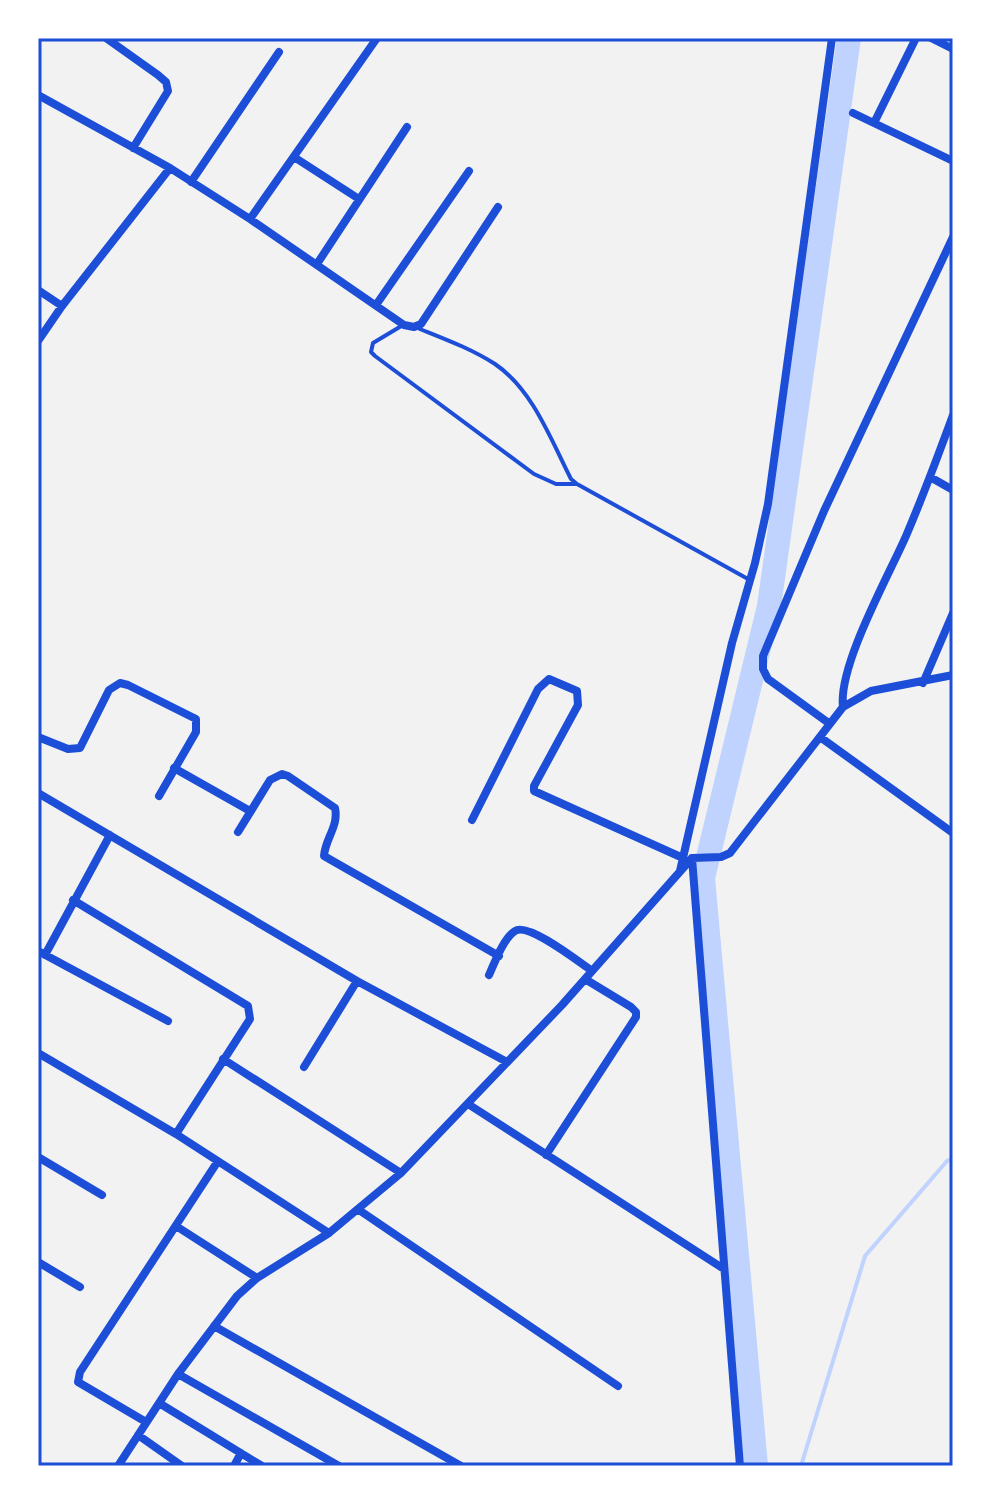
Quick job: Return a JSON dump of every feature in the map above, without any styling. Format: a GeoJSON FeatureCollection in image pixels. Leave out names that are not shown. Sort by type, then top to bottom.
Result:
{"type":"FeatureCollection","features":[{"type":"Feature","properties":{"kind":"street"},"geometry":{"type":"LineString","coordinates":[[106,38],[166,82],[168,91],[133,148]]}},
{"type":"Feature","properties":{"kind":"street"},"geometry":{"type":"LineString","coordinates":[[250,219],[377,38]]}},
{"type":"Feature","properties":{"kind":"street"},"geometry":{"type":"LineString","coordinates":[[740,1466],[691,857],[732,643],[768,504],[832,38]]}},
{"type":"Feature","properties":{"kind":"street"},"geometry":{"type":"LineString","coordinates":[[874,123],[916,38]]}},
{"type":"Feature","properties":{"kind":"street"},"geometry":{"type":"LineString","coordinates":[[931,38],[953,49]]}},
{"type":"Feature","properties":{"kind":"street"},"geometry":{"type":"LineString","coordinates":[[191,182],[279,52]]}},
{"type":"Feature","properties":{"kind":"street"},"geometry":{"type":"LineString","coordinates":[[38,95],[170,168],[409,326],[421,324],[498,207]]}},
{"type":"Feature","properties":{"kind":"street"},"geometry":{"type":"LineString","coordinates":[[853,113],[953,161]]}},
{"type":"Feature","properties":{"kind":"street"},"geometry":{"type":"LineString","coordinates":[[317,264],[407,127]]}},
{"type":"Feature","properties":{"kind":"street"},"geometry":{"type":"LineString","coordinates":[[294,157],[359,199]]}},
{"type":"Feature","properties":{"kind":"street"},"geometry":{"type":"LineString","coordinates":[[38,341],[170,168]]}},
{"type":"Feature","properties":{"kind":"street"},"geometry":{"type":"LineString","coordinates":[[376,305],[469,171]]}},
{"type":"Feature","properties":{"kind":"street"},"geometry":{"type":"LineString","coordinates":[[830,724],[768,679],[763,669],[763,656],[824,511],[953,237]]}},
{"type":"Feature","properties":{"kind":"street"},"geometry":{"type":"LineString","coordinates":[[38,290],[62,306]]}},
{"type":"Feature","properties":{"kind":"street"},"geometry":{"type":"LineString","coordinates":[[843,707],[841,694],[849,665],[930,477],[953,415]]}},
{"type":"Feature","properties":{"kind":"street"},"geometry":{"type":"LineString","coordinates":[[930,477],[953,490]]}},
{"type":"Feature","properties":{"kind":"street"},"geometry":{"type":"LineString","coordinates":[[923,683],[953,613]]}},
{"type":"Feature","properties":{"kind":"street"},"geometry":{"type":"LineString","coordinates":[[472,820],[538,689],[549,679],[577,691],[580,698],[534,791],[691,857],[714,858],[730,853],[843,707],[871,691],[953,675]]}},
{"type":"Feature","properties":{"kind":"street"},"geometry":{"type":"LineString","coordinates":[[38,737],[68,749],[80,748],[109,690],[120,683],[196,719],[196,732],[159,796]]}},
{"type":"Feature","properties":{"kind":"street"},"geometry":{"type":"LineString","coordinates":[[820,737],[953,833]]}},
{"type":"Feature","properties":{"kind":"street"},"geometry":{"type":"LineString","coordinates":[[174,768],[250,811]]}},
{"type":"Feature","properties":{"kind":"street"},"geometry":{"type":"LineString","coordinates":[[238,832],[270,780],[282,774],[288,776],[335,808],[336,822],[326,842],[324,856],[499,956]]}},
{"type":"Feature","properties":{"kind":"street"},"geometry":{"type":"LineString","coordinates":[[38,793],[357,981],[507,1062]]}},
{"type":"Feature","properties":{"kind":"street"},"geometry":{"type":"LineString","coordinates":[[110,835],[42,953],[168,1021]]}},
{"type":"Feature","properties":{"kind":"street"},"geometry":{"type":"LineString","coordinates":[[118,1466],[178,1374],[237,1296],[257,1278],[329,1233],[401,1173],[585,979],[691,857]]}},
{"type":"Feature","properties":{"kind":"street"},"geometry":{"type":"LineString","coordinates":[[73,900],[248,1006],[250,1019],[176,1134]]}},
{"type":"Feature","properties":{"kind":"street"},"geometry":{"type":"LineString","coordinates":[[489,975],[509,937],[522,929],[534,932],[592,971]]}},
{"type":"Feature","properties":{"kind":"street"},"geometry":{"type":"LineString","coordinates":[[546,1155],[636,1017],[631,1007],[585,979]]}},
{"type":"Feature","properties":{"kind":"street"},"geometry":{"type":"LineString","coordinates":[[304,1067],[357,981]]}},
{"type":"Feature","properties":{"kind":"street"},"geometry":{"type":"LineString","coordinates":[[38,1053],[176,1134],[329,1233]]}},
{"type":"Feature","properties":{"kind":"street"},"geometry":{"type":"LineString","coordinates":[[223,1059],[401,1173]]}},
{"type":"Feature","properties":{"kind":"street"},"geometry":{"type":"LineString","coordinates":[[468,1104],[724,1269]]}},
{"type":"Feature","properties":{"kind":"street"},"geometry":{"type":"LineString","coordinates":[[38,1157],[102,1195]]}},
{"type":"Feature","properties":{"kind":"street"},"geometry":{"type":"LineString","coordinates":[[146,1422],[78,1382],[80,1372],[218,1161]]}},
{"type":"Feature","properties":{"kind":"street"},"geometry":{"type":"LineString","coordinates":[[359,1210],[618,1386]]}},
{"type":"Feature","properties":{"kind":"street"},"geometry":{"type":"LineString","coordinates":[[176,1226],[257,1278]]}},
{"type":"Feature","properties":{"kind":"street"},"geometry":{"type":"LineString","coordinates":[[38,1262],[80,1287]]}},
{"type":"Feature","properties":{"kind":"street"},"geometry":{"type":"LineString","coordinates":[[214,1326],[455,1464]]}},
{"type":"Feature","properties":{"kind":"street"},"geometry":{"type":"LineString","coordinates":[[178,1374],[339,1466]]}},
{"type":"Feature","properties":{"kind":"street"},"geometry":{"type":"LineString","coordinates":[[159,1403],[262,1466]]}},
{"type":"Feature","properties":{"kind":"street"},"geometry":{"type":"LineString","coordinates":[[138,1435],[182,1466]]}},
{"type":"Feature","properties":{"kind":"street"},"geometry":{"type":"LineString","coordinates":[[234,1466],[241,1453]]}},
{"type":"Feature","properties":{"kind":"lane"},"geometry":{"type":"LineString","coordinates":[[577,484],[556,484],[534,474],[375,356],[371,352],[373,343],[409,326],[472,351],[503,371],[536,411],[571,479],[577,484],[750,580]]}},
{"type":"Feature","properties":{"kind":"waterway"},"geometry":{"type":"LineString","coordinates":[[756,1466],[703,878],[769,606],[849,38]]}},
{"type":"Feature","properties":{"kind":"waterway"},"geometry":{"type":"LineString","coordinates":[[801,1466],[865,1256],[947,1161],[953,1159]]}}]}
